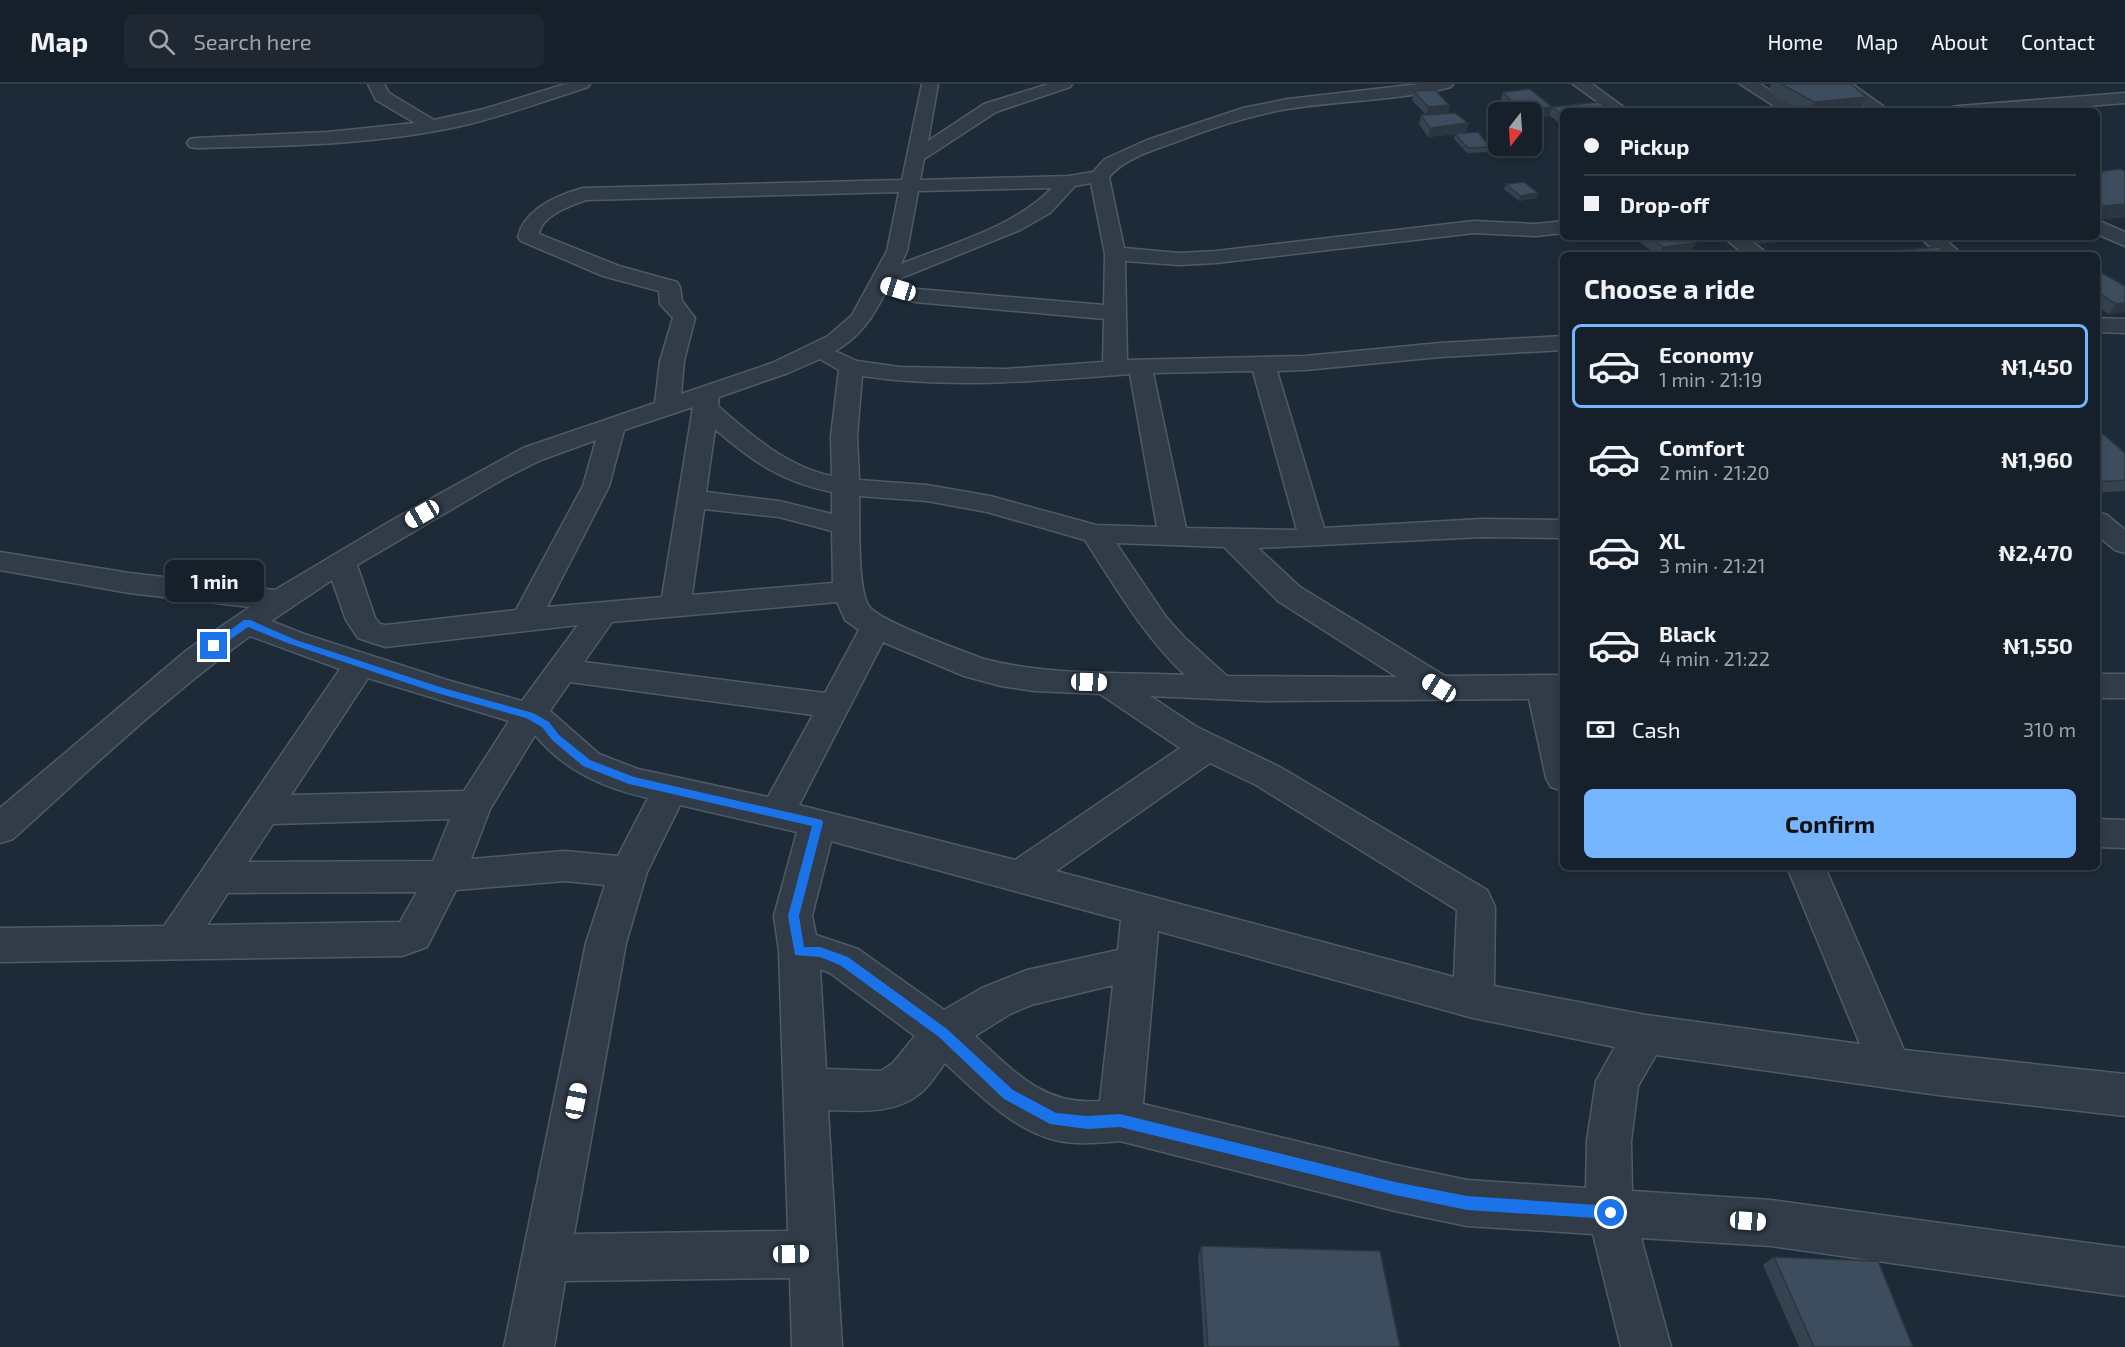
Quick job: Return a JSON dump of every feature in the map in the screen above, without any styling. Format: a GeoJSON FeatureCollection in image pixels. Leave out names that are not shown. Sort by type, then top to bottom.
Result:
{"type":"FeatureCollection","features":[{"type":"Feature","properties":{"kind":"street"},"geometry":{"type":"LineString","coordinates":[[376,84],[382,96],[431,126]]}},
{"type":"Feature","properties":{"kind":"street"},"geometry":{"type":"LineString","coordinates":[[196,143],[347,138],[431,126],[463,120],[582,84]]}},
{"type":"Feature","properties":{"kind":"street"},"geometry":{"type":"LineString","coordinates":[[0,829],[17,797],[247,623],[341,562],[496,472],[532,454],[667,408],[706,401],[836,341],[861,318],[897,252],[930,84]]}},
{"type":"Feature","properties":{"kind":"street"},"geometry":{"type":"LineString","coordinates":[[916,156],[990,108],[1064,84]]}},
{"type":"Feature","properties":{"kind":"street"},"geometry":{"type":"LineString","coordinates":[[667,408],[672,362],[684,318],[679,310],[670,304],[669,287],[619,274],[528,237],[530,227],[544,213],[560,203],[583,194],[606,192],[911,188],[1069,182],[1099,176],[1112,163],[1153,144],[1243,113],[1288,104],[1397,93],[1444,84]]}},
{"type":"Feature","properties":{"kind":"street"},"geometry":{"type":"LineString","coordinates":[[1581,84],[1617,108]]}},
{"type":"Feature","properties":{"kind":"street"},"geometry":{"type":"LineString","coordinates":[[1748,84],[1789,108]]}},
{"type":"Feature","properties":{"kind":"street"},"geometry":{"type":"LineString","coordinates":[[1841,84],[1877,108]]}},
{"type":"Feature","properties":{"kind":"street"},"geometry":{"type":"LineString","coordinates":[[1997,108],[2125,98]]}},
{"type":"Feature","properties":{"kind":"street"},"geometry":{"type":"LineString","coordinates":[[1099,176],[1115,254],[1115,313],[1127,367],[1173,535]]}},
{"type":"Feature","properties":{"kind":"street"},"geometry":{"type":"LineString","coordinates":[[882,281],[1013,225],[1043,208],[1069,182]]}},
{"type":"Feature","properties":{"kind":"street"},"geometry":{"type":"LineString","coordinates":[[1115,254],[1179,259],[1216,257],[1474,227],[1536,230],[1560,227]]}},
{"type":"Feature","properties":{"kind":"street"},"geometry":{"type":"LineString","coordinates":[[2100,228],[2125,240]]}},
{"type":"Feature","properties":{"kind":"street"},"geometry":{"type":"LineString","coordinates":[[1536,230],[1556,249]]}},
{"type":"Feature","properties":{"kind":"street"},"geometry":{"type":"LineString","coordinates":[[1737,240],[1755,252]]}},
{"type":"Feature","properties":{"kind":"street"},"geometry":{"type":"LineString","coordinates":[[1933,240],[1949,252]]}},
{"type":"Feature","properties":{"kind":"street"},"geometry":{"type":"LineString","coordinates":[[882,281],[915,295],[1115,313]]}},
{"type":"Feature","properties":{"kind":"street"},"geometry":{"type":"LineString","coordinates":[[2100,325],[2125,326]]}},
{"type":"Feature","properties":{"kind":"street"},"geometry":{"type":"LineString","coordinates":[[818,351],[850,367],[900,374],[1005,376],[1127,367],[1305,363],[1440,350],[1560,343]]}},
{"type":"Feature","properties":{"kind":"street"},"geometry":{"type":"LineString","coordinates":[[1263,364],[1313,538]]}},
{"type":"Feature","properties":{"kind":"street"},"geometry":{"type":"LineString","coordinates":[[850,367],[844,436],[848,591],[856,613],[876,627],[975,668],[1034,680],[1261,689],[1553,687],[1560,751]]}},
{"type":"Feature","properties":{"kind":"street"},"geometry":{"type":"LineString","coordinates":[[706,401],[754,450],[807,479],[845,487],[927,493],[990,504],[1095,534],[1279,540],[1482,528],[1560,529]]}},
{"type":"Feature","properties":{"kind":"street"},"geometry":{"type":"LineString","coordinates":[[676,605],[706,401]]}},
{"type":"Feature","properties":{"kind":"street"},"geometry":{"type":"LineString","coordinates":[[526,619],[596,486],[613,426]]}},
{"type":"Feature","properties":{"kind":"street"},"geometry":{"type":"LineString","coordinates":[[692,499],[779,508],[847,526]]}},
{"type":"Feature","properties":{"kind":"street"},"geometry":{"type":"LineString","coordinates":[[2100,514],[2125,510]]}},
{"type":"Feature","properties":{"kind":"street"},"geometry":{"type":"LineString","coordinates":[[2100,523],[2125,544]]}},
{"type":"Feature","properties":{"kind":"street"},"geometry":{"type":"LineString","coordinates":[[1095,534],[1155,624],[1173,645],[1219,687]]}},
{"type":"Feature","properties":{"kind":"street"},"geometry":{"type":"LineString","coordinates":[[1230,537],[1289,594],[1439,688]]}},
{"type":"Feature","properties":{"kind":"street"},"geometry":{"type":"LineString","coordinates":[[0,561],[129,583],[280,600]]}},
{"type":"Feature","properties":{"kind":"street"},"geometry":{"type":"LineString","coordinates":[[341,562],[361,620],[369,631],[385,636],[526,619],[848,591]]}},
{"type":"Feature","properties":{"kind":"street"},"geometry":{"type":"LineString","coordinates":[[0,945],[402,939],[413,935],[420,927],[445,876],[474,805],[530,715],[603,612]]}},
{"type":"Feature","properties":{"kind":"street"},"geometry":{"type":"LineString","coordinates":[[247,623],[293,642],[441,690],[530,715],[545,724],[556,737],[587,763],[633,781],[818,823],[1473,1000],[1646,1034],[1890,1068],[2125,1095]]}},
{"type":"Feature","properties":{"kind":"street"},"geometry":{"type":"LineString","coordinates":[[777,813],[876,627]]}},
{"type":"Feature","properties":{"kind":"street"},"geometry":{"type":"LineString","coordinates":[[176,942],[361,663]]}},
{"type":"Feature","properties":{"kind":"street"},"geometry":{"type":"LineString","coordinates":[[562,670],[834,706]]}},
{"type":"Feature","properties":{"kind":"street"},"geometry":{"type":"LineString","coordinates":[[1107,683],[1185,736],[1268,776],[1474,901],[1476,907],[1473,1000]]}},
{"type":"Feature","properties":{"kind":"street"},"geometry":{"type":"LineString","coordinates":[[2100,686],[2125,686]]}},
{"type":"Feature","properties":{"kind":"street"},"geometry":{"type":"LineString","coordinates":[[1020,877],[1208,747]]}},
{"type":"Feature","properties":{"kind":"street"},"geometry":{"type":"LineString","coordinates":[[530,1347],[606,943],[628,872],[670,790]]}},
{"type":"Feature","properties":{"kind":"street"},"geometry":{"type":"LineString","coordinates":[[263,810],[474,805]]}},
{"type":"Feature","properties":{"kind":"street"},"geometry":{"type":"LineString","coordinates":[[818,823],[794,916],[799,951],[818,1347]]}},
{"type":"Feature","properties":{"kind":"street"},"geometry":{"type":"LineString","coordinates":[[2100,833],[2125,834]]}},
{"type":"Feature","properties":{"kind":"street"},"geometry":{"type":"LineString","coordinates":[[218,878],[445,876],[565,866],[628,872]]}},
{"type":"Feature","properties":{"kind":"street"},"geometry":{"type":"LineString","coordinates":[[1807,870],[1890,1068]]}},
{"type":"Feature","properties":{"kind":"street"},"geometry":{"type":"LineString","coordinates":[[1120,1120],[1141,911]]}},
{"type":"Feature","properties":{"kind":"street"},"geometry":{"type":"LineString","coordinates":[[799,951],[820,952],[844,961],[943,1033],[1008,1094],[1054,1119],[1087,1123],[1120,1120],[1395,1188],[1467,1203],[1770,1223],[2125,1272]]}},
{"type":"Feature","properties":{"kind":"street"},"geometry":{"type":"LineString","coordinates":[[805,1089],[880,1091],[894,1086],[908,1077],[943,1033],[996,1001],[1027,988],[1135,963]]}},
{"type":"Feature","properties":{"kind":"street"},"geometry":{"type":"LineString","coordinates":[[1646,1034],[1617,1081],[1609,1141],[1608,1178],[1611,1213],[1646,1347]]}},
{"type":"Feature","properties":{"kind":"street"},"geometry":{"type":"LineString","coordinates":[[546,1258],[813,1254]]}},
{"type":"Feature","properties":{"kind":"building"},"geometry":{"type":"Polygon","coordinates":[[[1781,84],[1851,84],[1866,97],[1814,102],[1781,84]]]}},
{"type":"Feature","properties":{"kind":"building"},"geometry":{"type":"Polygon","coordinates":[[[1530,89],[1552,107],[1542,108],[1542,102],[1512,102],[1503,92],[1530,89]]]}},
{"type":"Feature","properties":{"kind":"building"},"geometry":{"type":"Polygon","coordinates":[[[1435,90],[1449,105],[1428,107],[1414,91],[1435,90]]]}},
{"type":"Feature","properties":{"kind":"building"},"geometry":{"type":"Polygon","coordinates":[[[1599,102],[1608,108],[1560,108],[1560,113],[1552,107],[1599,102]]]}},
{"type":"Feature","properties":{"kind":"building"},"geometry":{"type":"Polygon","coordinates":[[[1455,113],[1468,123],[1430,128],[1421,115],[1455,113]]]}},
{"type":"Feature","properties":{"kind":"building"},"geometry":{"type":"Polygon","coordinates":[[[1478,132],[1488,147],[1468,148],[1455,134],[1478,132]]]}},
{"type":"Feature","properties":{"kind":"building"},"geometry":{"type":"Polygon","coordinates":[[[2120,169],[2125,171],[2125,204],[2100,204],[2100,172],[2120,169]]]}},
{"type":"Feature","properties":{"kind":"building"},"geometry":{"type":"Polygon","coordinates":[[[1524,182],[1538,193],[1520,196],[1506,184],[1524,182]]]}},
{"type":"Feature","properties":{"kind":"building"},"geometry":{"type":"Polygon","coordinates":[[[1654,240],[1691,240],[1695,243],[1663,247],[1654,240]]]}},
{"type":"Feature","properties":{"kind":"building"},"geometry":{"type":"Polygon","coordinates":[[[1939,247],[1946,252],[1882,252],[1939,247]]]}},
{"type":"Feature","properties":{"kind":"building"},"geometry":{"type":"Polygon","coordinates":[[[2100,272],[2125,286],[2125,303],[2116,304],[2100,294],[2100,272]]]}},
{"type":"Feature","properties":{"kind":"building"},"geometry":{"type":"Polygon","coordinates":[[[2100,434],[2103,434],[2125,453],[2125,480],[2100,482],[2100,434]]]}},
{"type":"Feature","properties":{"kind":"building"},"geometry":{"type":"Polygon","coordinates":[[[1201,1246],[1380,1251],[1400,1347],[1208,1347],[1201,1246]]]}},
{"type":"Feature","properties":{"kind":"building"},"geometry":{"type":"Polygon","coordinates":[[[1774,1257],[1878,1261],[1913,1347],[1814,1347],[1774,1257]]]}},
{"type":"Feature","properties":{"kind":"route"},"geometry":{"type":"LineString","coordinates":[[214,646],[247,623],[293,642],[441,690],[530,715],[545,724],[556,737],[587,763],[633,781],[818,823],[794,916],[799,951],[820,952],[844,961],[943,1033],[1008,1094],[1054,1119],[1087,1123],[1120,1120],[1395,1188],[1467,1203],[1611,1213]]}}]}
